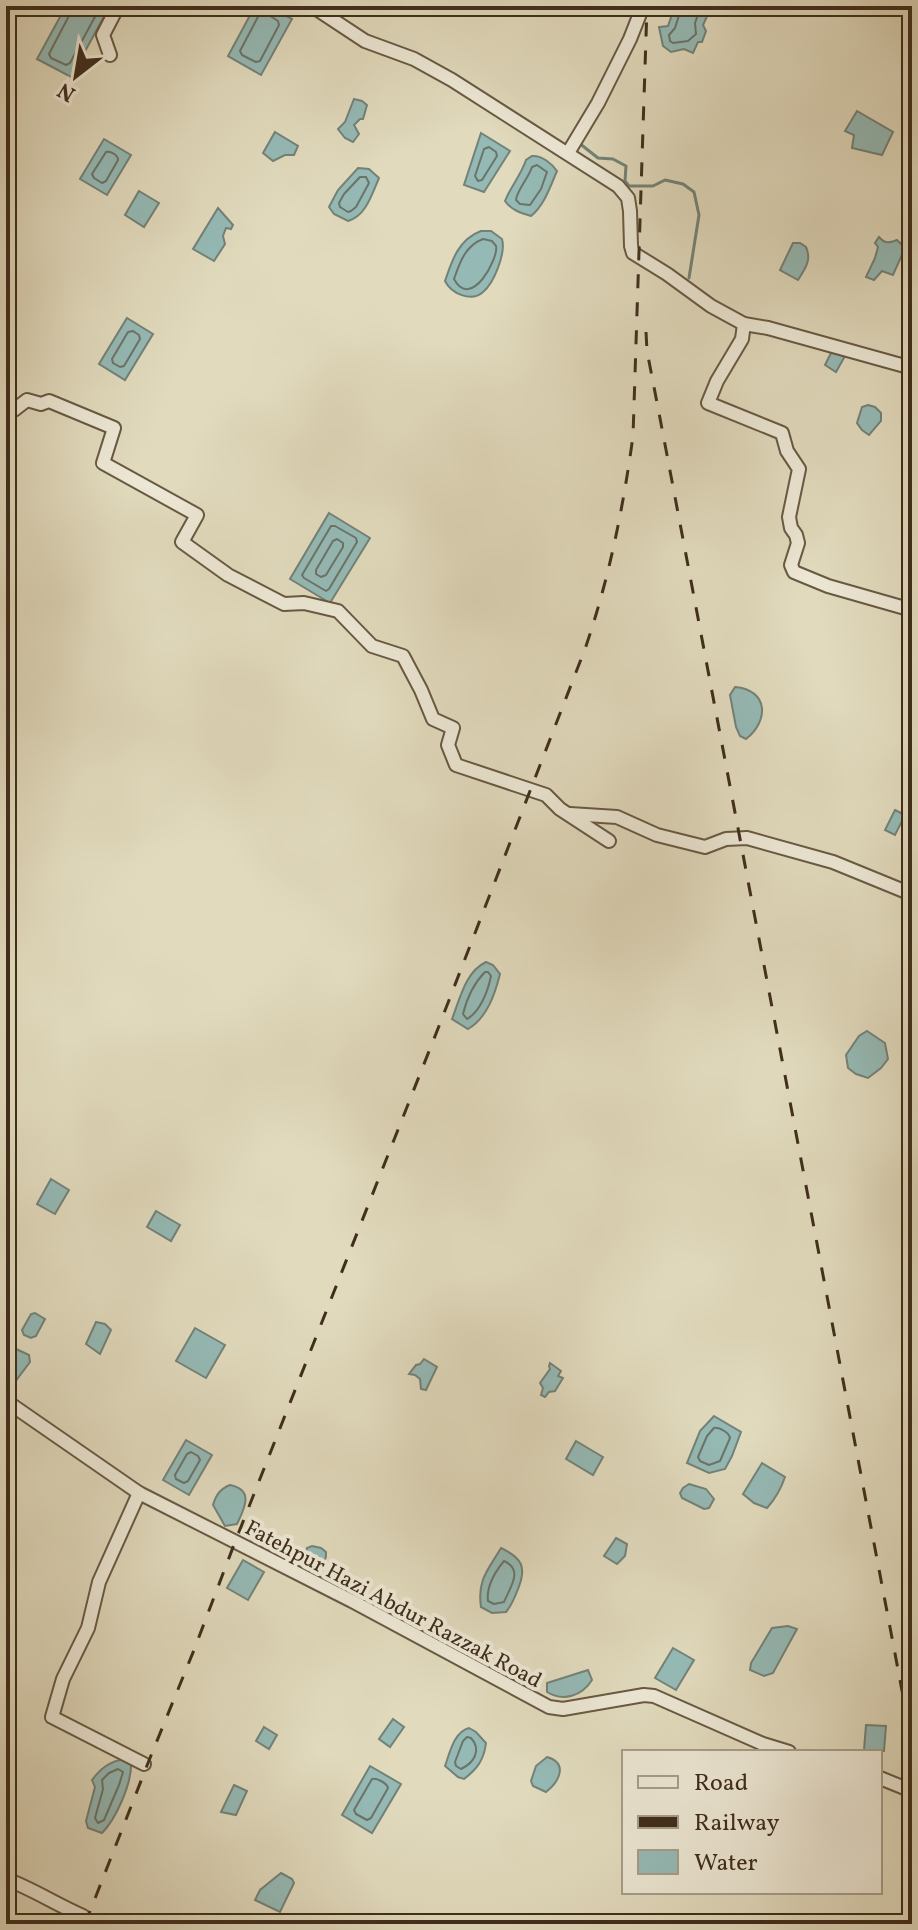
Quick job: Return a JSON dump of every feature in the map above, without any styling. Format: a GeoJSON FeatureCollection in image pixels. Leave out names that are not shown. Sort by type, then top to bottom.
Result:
{"type":"FeatureCollection","features":[{"type":"Feature","properties":{"kind":"street"},"geometry":{"type":"LineString","coordinates":[[110,55],[103,35],[118,6]]}},
{"type":"Feature","properties":{"kind":"street"},"geometry":{"type":"LineString","coordinates":[[312,6],[365,41],[414,59],[452,80],[618,186],[628,198],[633,253],[711,306],[744,324],[912,368]]}},
{"type":"Feature","properties":{"kind":"street"},"geometry":{"type":"LineString","coordinates":[[568,153],[598,103],[643,6]]}},
{"type":"Feature","properties":{"kind":"street"},"geometry":{"type":"LineString","coordinates":[[744,324],[742,339],[708,403],[782,433],[787,451],[799,469],[789,517],[798,543],[791,565],[794,572],[828,586],[912,610]]}},
{"type":"Feature","properties":{"kind":"street"},"geometry":{"type":"LineString","coordinates":[[6,407],[14,410],[27,400],[41,404],[49,401],[114,428],[103,463],[197,515],[182,542],[228,575],[284,604],[304,603],[338,611],[372,646],[403,656],[433,719],[453,728],[448,745],[456,765],[546,795],[567,814],[609,841]]}},
{"type":"Feature","properties":{"kind":"street"},"geometry":{"type":"LineString","coordinates":[[567,814],[617,817],[657,835],[705,847],[726,839],[747,838],[833,862],[912,897]]}},
{"type":"Feature","properties":{"kind":"street","name":"Fatehpur Hazi Abdur Razzak Road"},"geometry":{"type":"LineString","coordinates":[[6,1401],[139,1493],[352,1601],[549,1707],[563,1709],[644,1695],[654,1696],[782,1750]]}},
{"type":"Feature","properties":{"kind":"street"},"geometry":{"type":"LineString","coordinates":[[139,1493],[99,1582],[88,1628],[63,1679],[52,1717],[144,1764]]}},
{"type":"Feature","properties":{"kind":"street"},"geometry":{"type":"LineString","coordinates":[[882,1779],[912,1791]]}},
{"type":"Feature","properties":{"kind":"street"},"geometry":{"type":"LineString","coordinates":[[6,1879],[83,1916]]}},
{"type":"Feature","properties":{"kind":"water"},"geometry":{"type":"Polygon","coordinates":[[[66,6],[99,6],[107,11],[71,77],[37,59],[66,6]]]}},
{"type":"Feature","properties":{"kind":"water"},"geometry":{"type":"Polygon","coordinates":[[[255,6],[268,6],[292,19],[261,75],[228,56],[255,6]]]}},
{"type":"Feature","properties":{"kind":"water"},"geometry":{"type":"Polygon","coordinates":[[[675,6],[706,6],[710,10],[703,25],[706,31],[702,42],[698,42],[693,53],[684,49],[671,52],[663,46],[659,27],[668,26],[675,6]]]}},
{"type":"Feature","properties":{"kind":"water"},"geometry":{"type":"Polygon","coordinates":[[[354,99],[367,105],[363,119],[354,125],[359,134],[353,142],[338,129],[345,122],[354,99]]]}},
{"type":"Feature","properties":{"kind":"water"},"geometry":{"type":"Polygon","coordinates":[[[857,111],[893,132],[882,155],[852,148],[854,135],[845,131],[857,111]]]}},
{"type":"Feature","properties":{"kind":"water"},"geometry":{"type":"Polygon","coordinates":[[[275,132],[298,146],[294,155],[285,155],[273,161],[263,153],[275,132]]]}},
{"type":"Feature","properties":{"kind":"water"},"geometry":{"type":"Polygon","coordinates":[[[481,133],[510,151],[484,192],[464,185],[481,133]]]}},
{"type":"Feature","properties":{"kind":"water"},"geometry":{"type":"Polygon","coordinates":[[[104,139],[131,155],[107,195],[80,179],[104,139]]]}},
{"type":"Feature","properties":{"kind":"water"},"geometry":{"type":"Polygon","coordinates":[[[532,156],[543,158],[557,171],[543,202],[531,216],[513,209],[505,201],[526,160],[532,156]]]}},
{"type":"Feature","properties":{"kind":"water"},"geometry":{"type":"Polygon","coordinates":[[[358,168],[369,169],[379,178],[364,209],[348,221],[334,214],[329,207],[338,190],[358,168]]]}},
{"type":"Feature","properties":{"kind":"water"},"geometry":{"type":"Polygon","coordinates":[[[139,191],[159,203],[144,227],[125,215],[139,191]]]}},
{"type":"Feature","properties":{"kind":"water"},"geometry":{"type":"Polygon","coordinates":[[[218,208],[233,225],[231,229],[226,228],[223,236],[225,244],[214,261],[193,249],[218,208]]]}},
{"type":"Feature","properties":{"kind":"water"},"geometry":{"type":"Polygon","coordinates":[[[481,231],[491,231],[502,239],[501,260],[483,292],[467,297],[445,281],[462,245],[481,231]]]}},
{"type":"Feature","properties":{"kind":"water"},"geometry":{"type":"Polygon","coordinates":[[[879,237],[887,242],[897,240],[905,248],[893,275],[882,271],[874,280],[866,277],[875,258],[878,247],[875,243],[879,237]]]}},
{"type":"Feature","properties":{"kind":"water"},"geometry":{"type":"Polygon","coordinates":[[[793,243],[806,247],[808,256],[798,280],[780,270],[793,243]]]}},
{"type":"Feature","properties":{"kind":"water"},"geometry":{"type":"Polygon","coordinates":[[[127,318],[153,334],[125,380],[99,364],[127,318]]]}},
{"type":"Feature","properties":{"kind":"water"},"geometry":{"type":"Polygon","coordinates":[[[833,349],[845,353],[836,372],[825,365],[833,349]]]}},
{"type":"Feature","properties":{"kind":"water"},"geometry":{"type":"Polygon","coordinates":[[[868,405],[881,413],[881,421],[869,435],[857,423],[862,407],[868,405]]]}},
{"type":"Feature","properties":{"kind":"water"},"geometry":{"type":"Polygon","coordinates":[[[329,513],[370,538],[330,603],[290,579],[329,513]]]}},
{"type":"Feature","properties":{"kind":"water"},"geometry":{"type":"Polygon","coordinates":[[[735,687],[754,694],[762,707],[759,724],[746,739],[740,736],[736,727],[730,695],[735,687]]]}},
{"type":"Feature","properties":{"kind":"water"},"geometry":{"type":"Polygon","coordinates":[[[895,810],[905,815],[895,835],[885,830],[895,810]]]}},
{"type":"Feature","properties":{"kind":"water"},"geometry":{"type":"Polygon","coordinates":[[[486,962],[500,974],[498,982],[485,1012],[468,1029],[452,1019],[468,979],[486,962]]]}},
{"type":"Feature","properties":{"kind":"water"},"geometry":{"type":"Polygon","coordinates":[[[867,1031],[885,1043],[888,1059],[868,1078],[848,1068],[846,1055],[859,1036],[867,1031]]]}},
{"type":"Feature","properties":{"kind":"water"},"geometry":{"type":"Polygon","coordinates":[[[51,1179],[69,1190],[55,1214],[37,1204],[51,1179]]]}},
{"type":"Feature","properties":{"kind":"water"},"geometry":{"type":"Polygon","coordinates":[[[156,1211],[180,1225],[171,1241],[147,1227],[156,1211]]]}},
{"type":"Feature","properties":{"kind":"water"},"geometry":{"type":"Polygon","coordinates":[[[31,1314],[45,1319],[36,1336],[31,1338],[24,1335],[22,1330],[31,1314]]]}},
{"type":"Feature","properties":{"kind":"water"},"geometry":{"type":"Polygon","coordinates":[[[96,1322],[105,1324],[111,1330],[100,1354],[86,1344],[96,1322]]]}},
{"type":"Feature","properties":{"kind":"water"},"geometry":{"type":"Polygon","coordinates":[[[195,1328],[225,1345],[206,1378],[176,1361],[195,1328]]]}},
{"type":"Feature","properties":{"kind":"water"},"geometry":{"type":"Polygon","coordinates":[[[14,1348],[29,1355],[30,1362],[15,1382],[6,1377],[7,1358],[14,1348]]]}},
{"type":"Feature","properties":{"kind":"water"},"geometry":{"type":"Polygon","coordinates":[[[424,1359],[437,1367],[426,1390],[421,1389],[420,1379],[409,1374],[424,1359]]]}},
{"type":"Feature","properties":{"kind":"water"},"geometry":{"type":"Polygon","coordinates":[[[550,1363],[561,1371],[558,1376],[563,1378],[555,1391],[545,1397],[541,1395],[543,1388],[540,1383],[550,1369],[550,1363]]]}},
{"type":"Feature","properties":{"kind":"water"},"geometry":{"type":"Polygon","coordinates":[[[714,1416],[741,1432],[725,1469],[709,1473],[687,1463],[700,1431],[714,1416]]]}},
{"type":"Feature","properties":{"kind":"water"},"geometry":{"type":"Polygon","coordinates":[[[186,1440],[212,1455],[189,1495],[163,1480],[186,1440]]]}},
{"type":"Feature","properties":{"kind":"water"},"geometry":{"type":"Polygon","coordinates":[[[576,1441],[603,1457],[593,1475],[566,1459],[576,1441]]]}},
{"type":"Feature","properties":{"kind":"water"},"geometry":{"type":"Polygon","coordinates":[[[762,1463],[785,1477],[767,1508],[743,1494],[762,1463]]]}},
{"type":"Feature","properties":{"kind":"water"},"geometry":{"type":"Polygon","coordinates":[[[689,1484],[706,1489],[714,1499],[709,1508],[704,1509],[682,1498],[680,1493],[689,1484]]]}},
{"type":"Feature","properties":{"kind":"water"},"geometry":{"type":"Polygon","coordinates":[[[230,1485],[243,1491],[246,1501],[237,1524],[225,1526],[213,1505],[219,1493],[230,1485]]]}},
{"type":"Feature","properties":{"kind":"water"},"geometry":{"type":"Polygon","coordinates":[[[616,1538],[627,1544],[625,1556],[617,1564],[604,1556],[616,1538]]]}},
{"type":"Feature","properties":{"kind":"water"},"geometry":{"type":"Polygon","coordinates":[[[312,1546],[326,1552],[324,1563],[316,1572],[302,1561],[307,1548],[312,1546]]]}},
{"type":"Feature","properties":{"kind":"water"},"geometry":{"type":"Polygon","coordinates":[[[501,1548],[518,1560],[522,1575],[516,1595],[506,1612],[492,1613],[481,1607],[481,1589],[501,1548]]]}},
{"type":"Feature","properties":{"kind":"water"},"geometry":{"type":"Polygon","coordinates":[[[243,1560],[264,1572],[248,1600],[227,1588],[243,1560]]]}},
{"type":"Feature","properties":{"kind":"water"},"geometry":{"type":"Polygon","coordinates":[[[788,1626],[797,1629],[773,1673],[764,1676],[750,1670],[772,1628],[788,1626]]]}},
{"type":"Feature","properties":{"kind":"water"},"geometry":{"type":"Polygon","coordinates":[[[673,1648],[694,1660],[676,1690],[655,1678],[673,1648]]]}},
{"type":"Feature","properties":{"kind":"water"},"geometry":{"type":"Polygon","coordinates":[[[588,1670],[592,1680],[578,1693],[559,1697],[547,1692],[547,1683],[588,1670]]]}},
{"type":"Feature","properties":{"kind":"water"},"geometry":{"type":"Polygon","coordinates":[[[393,1719],[404,1727],[390,1747],[379,1739],[393,1719]]]}},
{"type":"Feature","properties":{"kind":"water"},"geometry":{"type":"Polygon","coordinates":[[[866,1725],[886,1726],[884,1751],[864,1750],[866,1725]]]}},
{"type":"Feature","properties":{"kind":"water"},"geometry":{"type":"Polygon","coordinates":[[[264,1727],[277,1735],[269,1749],[256,1741],[264,1727]]]}},
{"type":"Feature","properties":{"kind":"water"},"geometry":{"type":"Polygon","coordinates":[[[469,1728],[486,1743],[479,1764],[464,1779],[445,1766],[456,1738],[469,1728]]]}},
{"type":"Feature","properties":{"kind":"water"},"geometry":{"type":"Polygon","coordinates":[[[547,1757],[558,1763],[560,1773],[546,1792],[533,1786],[531,1781],[536,1766],[547,1757]]]}},
{"type":"Feature","properties":{"kind":"water"},"geometry":{"type":"Polygon","coordinates":[[[125,1759],[131,1763],[131,1771],[118,1810],[102,1833],[88,1828],[86,1821],[95,1787],[92,1780],[106,1766],[125,1759]]]}},
{"type":"Feature","properties":{"kind":"water"},"geometry":{"type":"Polygon","coordinates":[[[370,1766],[401,1784],[372,1833],[342,1815],[370,1766]]]}},
{"type":"Feature","properties":{"kind":"water"},"geometry":{"type":"Polygon","coordinates":[[[234,1785],[247,1791],[236,1815],[221,1812],[234,1785]]]}},
{"type":"Feature","properties":{"kind":"water"},"geometry":{"type":"Polygon","coordinates":[[[281,1873],[294,1883],[280,1912],[255,1900],[260,1890],[281,1873]]]}},
{"type":"Feature","properties":{"kind":"waterway"},"geometry":{"type":"LineString","coordinates":[[579,143],[598,158],[613,159],[626,166],[625,181],[629,186],[653,186],[665,180],[683,184],[694,192],[699,215],[689,278]]}},
{"type":"Feature","properties":{"kind":"railway"},"geometry":{"type":"LineString","coordinates":[[85,1924],[439,1026],[594,623],[614,544],[633,436],[647,6]]}},
{"type":"Feature","properties":{"kind":"railway"},"geometry":{"type":"LineString","coordinates":[[646,332],[647,351],[912,1743]]}}]}
